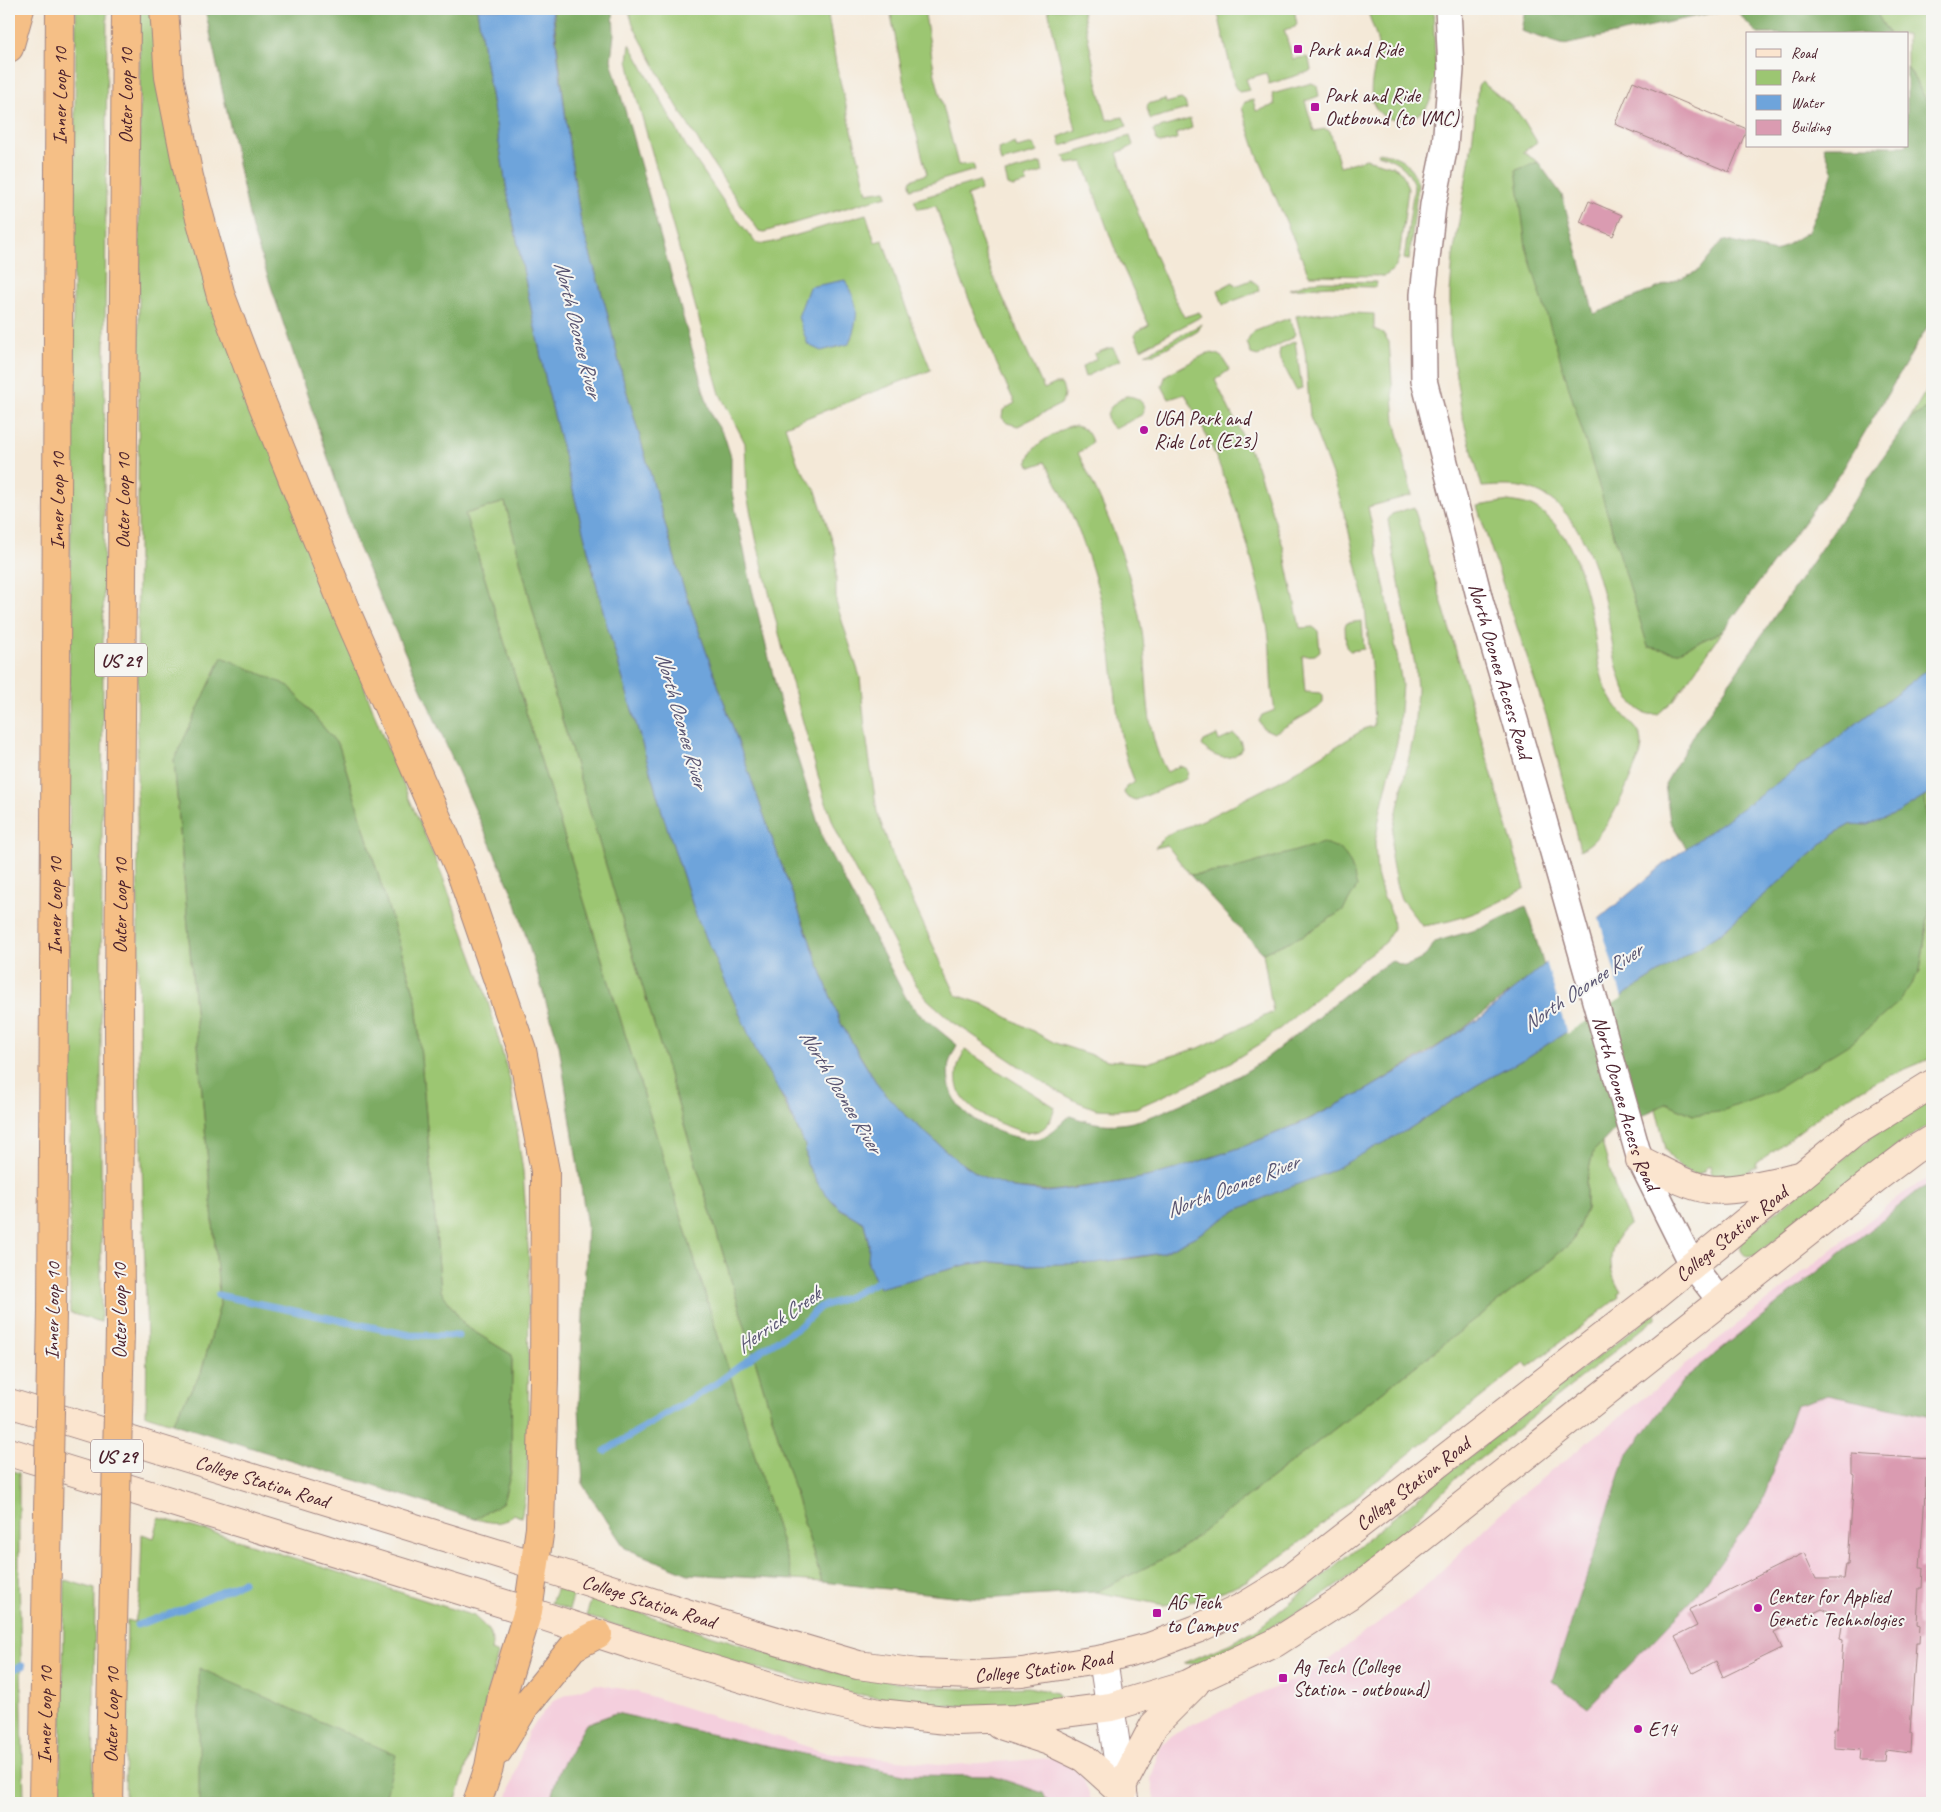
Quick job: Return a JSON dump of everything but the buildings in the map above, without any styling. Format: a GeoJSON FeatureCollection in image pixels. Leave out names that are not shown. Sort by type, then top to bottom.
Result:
{"type":"FeatureCollection","features":[{"type":"Feature","properties":{"kind":"highway"},"geometry":{"type":"LineString","coordinates":[[9,48],[20,9]]}},
{"type":"Feature","properties":{"kind":"highway","name":"Inner Loop 10"},"geometry":{"type":"LineString","coordinates":[[44,1803],[52,1312],[60,9]]}},
{"type":"Feature","properties":{"kind":"highway","name":"Outer Loop 10"},"geometry":{"type":"LineString","coordinates":[[109,1803],[120,1330],[119,991],[126,9]]}},
{"type":"Feature","properties":{"kind":"highway"},"geometry":{"type":"LineString","coordinates":[[164,9],[169,77],[189,177],[221,296],[341,600],[460,870],[522,1050],[544,1171],[544,1379],[540,1528],[528,1610],[502,1696],[489,1767],[477,1803]]}},
{"type":"Feature","properties":{"kind":"highway"},"geometry":{"type":"LineString","coordinates":[[489,1767],[525,1706],[573,1646],[598,1634]]}},
{"type":"Feature","properties":{"kind":"main road","name":"College Station Road"},"geometry":{"type":"LineString","coordinates":[[9,1403],[858,1665],[918,1674],[973,1675],[1022,1672],[1103,1659],[1149,1647],[1197,1629],[1243,1606],[1290,1579],[1693,1266],[1855,1132],[1932,1084]]}},
{"type":"Feature","properties":{"kind":"main road"},"geometry":{"type":"LineString","coordinates":[[9,1452],[528,1610],[598,1634],[787,1692],[878,1714],[956,1721],[1058,1715],[1111,1707],[1202,1678],[1275,1643],[1348,1596],[1875,1179],[1932,1139]]}},
{"type":"Feature","properties":{"kind":"main road"},"geometry":{"type":"LineString","coordinates":[[1640,1160],[1690,1184],[1708,1189],[1724,1190],[1802,1176]]}},
{"type":"Feature","properties":{"kind":"main road"},"geometry":{"type":"LineString","coordinates":[[982,1720],[1049,1741],[1084,1758],[1123,1794],[1154,1725],[1202,1678]]}},
{"type":"Feature","properties":{"kind":"street","name":"North Oconee Access Road"},"geometry":{"type":"LineString","coordinates":[[1448,9],[1451,70],[1445,146],[1433,205],[1423,295],[1424,380],[1480,600],[1640,1160],[1693,1266],[1721,1302]]}},
{"type":"Feature","properties":{"kind":"street"},"geometry":{"type":"LineString","coordinates":[[1103,1659],[1123,1794]]}},
{"type":"Feature","properties":{"kind":"shaded area"},"geometry":{"type":"Polygon","coordinates":[[[1932,1176],[1932,1803],[1155,1803],[1151,1779],[1161,1744],[1188,1726],[1315,1670],[1419,1592],[1517,1498],[1909,1189],[1932,1176]]]}},
{"type":"Feature","properties":{"kind":"shaded area"},"geometry":{"type":"Polygon","coordinates":[[[595,1684],[634,1691],[827,1753],[950,1765],[1054,1758],[1082,1774],[1092,1803],[506,1803],[528,1732],[554,1700],[595,1684]]]}},
{"type":"Feature","properties":{"kind":"green space"},"geometry":{"type":"Polygon","coordinates":[[[76,9],[107,9],[101,1322],[70,1313],[69,703],[76,9]]]}},
{"type":"Feature","properties":{"kind":"green space"},"geometry":{"type":"Polygon","coordinates":[[[140,9],[154,9],[159,77],[364,686],[383,737],[442,875],[484,988],[510,1080],[523,1171],[529,1260],[528,1451],[526,1491],[522,1514],[521,1517],[513,1514],[505,1521],[496,1522],[475,1519],[503,1502],[511,1472],[512,1355],[465,1326],[441,1291],[416,999],[339,746],[289,686],[174,760],[220,1305],[201,1373],[172,1423],[146,1415],[147,1342],[139,1056],[137,807],[140,9]]]}},
{"type":"Feature","properties":{"kind":"green space"},"geometry":{"type":"Polygon","coordinates":[[[205,9],[477,9],[507,191],[548,391],[606,622],[664,818],[696,915],[757,1053],[774,1081],[805,1145],[807,1164],[820,1187],[839,1208],[864,1223],[869,1245],[868,1264],[943,1271],[969,1264],[993,1262],[1027,1265],[1129,1259],[1162,1253],[1196,1236],[1237,1210],[1407,1130],[1477,1085],[1529,1056],[1719,934],[1837,832],[1851,824],[1867,825],[1898,813],[1925,796],[1932,892],[1920,971],[1899,1002],[1851,1043],[1772,1092],[1719,1112],[1693,1115],[1667,1103],[1615,1129],[1593,1152],[1586,1182],[1586,1209],[1573,1241],[1544,1266],[1175,1553],[1096,1592],[981,1599],[822,1582],[555,696],[505,502],[465,514],[793,1580],[688,1574],[625,1548],[583,1485],[579,1406],[587,1226],[559,1045],[514,897],[357,545],[252,229],[205,9]]]}},
{"type":"Feature","properties":{"kind":"green space"},"geometry":{"type":"Polygon","coordinates":[[[553,9],[613,9],[614,34],[611,60],[704,392],[712,417],[724,435],[731,457],[731,488],[752,589],[780,703],[824,842],[906,998],[918,1013],[957,1045],[949,1063],[948,1077],[951,1092],[969,1116],[1005,1134],[1029,1139],[1046,1135],[1070,1116],[1101,1124],[1115,1124],[1128,1123],[1154,1115],[1217,1087],[1257,1065],[1356,985],[1392,961],[1405,966],[1410,964],[1427,954],[1434,942],[1482,928],[1526,906],[1544,966],[1455,1035],[1368,1089],[1307,1120],[1245,1146],[1147,1177],[1051,1191],[1013,1188],[981,1176],[953,1157],[902,1112],[879,1087],[840,1022],[780,861],[682,583],[623,379],[606,308],[581,223],[570,152],[553,9]]]}},
{"type":"Feature","properties":{"kind":"green space"},"geometry":{"type":"Polygon","coordinates":[[[629,9],[827,9],[836,64],[867,193],[885,190],[887,196],[764,232],[759,231],[715,168],[675,103],[632,22],[629,9]]]}},
{"type":"Feature","properties":{"kind":"green space"},"geometry":{"type":"Polygon","coordinates":[[[890,9],[924,9],[935,75],[958,165],[973,164],[975,170],[911,189],[911,180],[927,174],[906,94],[890,9]]]}},
{"type":"Feature","properties":{"kind":"green space"},"geometry":{"type":"Polygon","coordinates":[[[1048,9],[1082,9],[1107,120],[1123,117],[1127,126],[1061,146],[1059,137],[1076,130],[1048,9]]]}},
{"type":"Feature","properties":{"kind":"green space"},"geometry":{"type":"Polygon","coordinates":[[[1217,9],[1294,9],[1297,24],[1295,27],[1284,30],[1293,59],[1306,57],[1309,59],[1311,70],[1269,84],[1266,73],[1246,79],[1250,90],[1239,92],[1235,87],[1217,9]]]}},
{"type":"Feature","properties":{"kind":"green space"},"geometry":{"type":"Polygon","coordinates":[[[1367,9],[1433,9],[1436,79],[1429,103],[1418,115],[1402,120],[1394,120],[1387,118],[1375,107],[1371,93],[1378,46],[1367,9]]]}},
{"type":"Feature","properties":{"kind":"green space"},"geometry":{"type":"Polygon","coordinates":[[[1525,9],[1730,9],[1564,45],[1521,31],[1525,9]]]}},
{"type":"Feature","properties":{"kind":"green space"},"geometry":{"type":"Polygon","coordinates":[[[1734,9],[1874,9],[1888,32],[1756,32],[1734,9]]]}},
{"type":"Feature","properties":{"kind":"green space"},"geometry":{"type":"Polygon","coordinates":[[[1874,9],[1932,9],[1932,110],[1908,68],[1908,32],[1888,32],[1874,9]]]}},
{"type":"Feature","properties":{"kind":"green space"},"geometry":{"type":"Polygon","coordinates":[[[630,44],[686,146],[724,202],[755,242],[763,244],[774,242],[866,214],[875,242],[883,240],[897,285],[931,370],[785,426],[798,464],[816,491],[836,552],[836,602],[860,677],[877,812],[896,865],[956,995],[983,1004],[1055,1043],[1107,1060],[1147,1063],[1199,1048],[1273,1012],[1263,953],[1304,935],[1343,910],[1356,887],[1226,871],[1190,875],[1167,845],[1155,848],[1166,835],[1203,820],[1280,781],[1366,728],[1374,726],[1372,675],[1364,598],[1337,488],[1310,417],[1305,351],[1296,316],[1326,312],[1374,314],[1374,329],[1383,333],[1389,342],[1395,420],[1412,495],[1368,507],[1402,684],[1398,738],[1375,843],[1377,874],[1383,896],[1392,914],[1393,928],[1386,942],[1354,966],[1265,1041],[1206,1077],[1136,1108],[1117,1110],[1096,1109],[1052,1088],[953,1022],[927,999],[915,983],[845,851],[824,797],[784,654],[757,543],[747,495],[745,443],[720,394],[635,92],[628,60],[630,44]]]}},
{"type":"Feature","properties":{"kind":"green space"},"geometry":{"type":"Polygon","coordinates":[[[1908,68],[1932,110],[1932,319],[1843,469],[1723,631],[1677,652],[1648,647],[1526,247],[1516,170],[1538,162],[1562,195],[1594,314],[1698,271],[1723,240],[1775,252],[1808,232],[1833,173],[1825,148],[1908,148],[1908,68]]]}},
{"type":"Feature","properties":{"kind":"green space"},"geometry":{"type":"Polygon","coordinates":[[[1482,82],[1510,105],[1523,119],[1537,142],[1523,152],[1538,162],[1516,171],[1677,652],[1723,631],[1674,700],[1658,714],[1645,713],[1634,705],[1626,691],[1619,675],[1607,611],[1596,571],[1583,539],[1570,519],[1555,502],[1535,491],[1516,486],[1482,487],[1462,415],[1450,337],[1450,293],[1453,257],[1472,144],[1478,86],[1482,82]]]}},
{"type":"Feature","properties":{"kind":"green space"},"geometry":{"type":"Polygon","coordinates":[[[1312,83],[1317,86],[1319,96],[1305,101],[1314,131],[1325,129],[1330,131],[1340,166],[1366,159],[1392,166],[1403,175],[1408,189],[1399,258],[1395,268],[1385,276],[1309,275],[1257,154],[1242,108],[1245,102],[1253,100],[1256,111],[1275,105],[1272,94],[1312,83]]]}},
{"type":"Feature","properties":{"kind":"green space"},"geometry":{"type":"Polygon","coordinates":[[[1165,99],[1166,103],[1181,99],[1185,102],[1187,109],[1150,119],[1147,108],[1148,104],[1165,99]]]}},
{"type":"Feature","properties":{"kind":"green space"},"geometry":{"type":"Polygon","coordinates":[[[1190,119],[1192,128],[1176,134],[1177,139],[1160,143],[1156,139],[1153,130],[1190,119]]]}},
{"type":"Feature","properties":{"kind":"green space"},"geometry":{"type":"Polygon","coordinates":[[[1130,136],[1133,145],[1117,153],[1147,236],[1184,317],[1199,312],[1202,316],[1141,349],[1135,335],[1136,332],[1149,325],[1116,252],[1083,162],[1068,164],[1064,156],[1130,136]]]}},
{"type":"Feature","properties":{"kind":"green space"},"geometry":{"type":"Polygon","coordinates":[[[1015,143],[1017,148],[1033,144],[1038,152],[1001,162],[998,149],[1015,143]]]}},
{"type":"Feature","properties":{"kind":"green space"},"geometry":{"type":"Polygon","coordinates":[[[1379,152],[1404,161],[1412,170],[1418,184],[1409,260],[1404,259],[1414,187],[1409,175],[1401,166],[1391,159],[1378,154],[1379,152]]]}},
{"type":"Feature","properties":{"kind":"green space"},"geometry":{"type":"Polygon","coordinates":[[[1041,163],[1043,172],[1026,178],[1027,183],[1013,187],[1008,185],[1005,173],[1041,163]]]}},
{"type":"Feature","properties":{"kind":"green space"},"geometry":{"type":"Polygon","coordinates":[[[979,181],[981,190],[967,196],[991,271],[1044,389],[1055,384],[1061,384],[1064,391],[1061,404],[1018,426],[1007,423],[1002,418],[1003,410],[1015,403],[972,306],[936,206],[918,209],[914,200],[979,181]]]}},
{"type":"Feature","properties":{"kind":"green space"},"geometry":{"type":"Polygon","coordinates":[[[1251,280],[1258,285],[1259,291],[1223,305],[1218,290],[1233,282],[1236,286],[1251,280]]]}},
{"type":"Feature","properties":{"kind":"green space"},"geometry":{"type":"Polygon","coordinates":[[[1310,282],[1377,282],[1376,287],[1330,286],[1289,289],[1310,282]]]}},
{"type":"Feature","properties":{"kind":"green space"},"geometry":{"type":"Polygon","coordinates":[[[1289,318],[1295,334],[1293,337],[1258,356],[1251,354],[1247,342],[1253,332],[1289,318]]]}},
{"type":"Feature","properties":{"kind":"green space"},"geometry":{"type":"Polygon","coordinates":[[[1202,324],[1198,331],[1193,334],[1154,354],[1145,354],[1202,324]]]}},
{"type":"Feature","properties":{"kind":"green space"},"geometry":{"type":"Polygon","coordinates":[[[1295,341],[1302,388],[1296,390],[1279,356],[1280,349],[1295,341]]]}},
{"type":"Feature","properties":{"kind":"green space"},"geometry":{"type":"Polygon","coordinates":[[[1113,348],[1120,360],[1085,377],[1082,367],[1096,359],[1094,354],[1113,348]]]}},
{"type":"Feature","properties":{"kind":"green space"},"geometry":{"type":"Polygon","coordinates":[[[1208,353],[1219,355],[1228,366],[1229,370],[1215,380],[1257,466],[1283,546],[1300,628],[1313,627],[1318,631],[1320,651],[1315,655],[1302,656],[1305,692],[1321,693],[1323,695],[1323,703],[1318,708],[1274,733],[1263,728],[1259,721],[1262,715],[1275,710],[1268,630],[1246,538],[1213,450],[1185,394],[1169,399],[1162,386],[1166,375],[1208,353]]]}},
{"type":"Feature","properties":{"kind":"green space"},"geometry":{"type":"Polygon","coordinates":[[[1932,380],[1932,405],[1909,420],[1932,380]]]}},
{"type":"Feature","properties":{"kind":"green space"},"geometry":{"type":"Polygon","coordinates":[[[1126,396],[1140,400],[1144,410],[1143,414],[1115,429],[1107,419],[1107,415],[1116,402],[1126,396]]]}},
{"type":"Feature","properties":{"kind":"green space"},"geometry":{"type":"Polygon","coordinates":[[[1932,405],[1932,666],[1798,768],[1687,849],[1670,821],[1665,784],[1696,731],[1909,420],[1932,405]]]}},
{"type":"Feature","properties":{"kind":"green space"},"geometry":{"type":"Polygon","coordinates":[[[1069,426],[1077,426],[1084,429],[1091,438],[1092,442],[1089,446],[1078,453],[1115,534],[1129,576],[1140,620],[1150,718],[1153,737],[1159,755],[1167,772],[1180,766],[1186,768],[1188,772],[1186,779],[1136,800],[1128,798],[1124,793],[1126,787],[1135,782],[1128,765],[1120,730],[1109,640],[1093,571],[1077,526],[1045,462],[1031,467],[1028,462],[1030,455],[1038,445],[1069,426]]]}},
{"type":"Feature","properties":{"kind":"green space"},"geometry":{"type":"Polygon","coordinates":[[[1509,501],[1532,506],[1549,518],[1569,546],[1583,581],[1599,666],[1605,686],[1617,707],[1638,731],[1642,741],[1640,756],[1616,809],[1600,833],[1591,843],[1580,850],[1548,721],[1477,506],[1509,501]]]}},
{"type":"Feature","properties":{"kind":"green space"},"geometry":{"type":"Polygon","coordinates":[[[505,502],[555,696],[822,1582],[793,1580],[465,514],[505,502]]]}},
{"type":"Feature","properties":{"kind":"green space"},"geometry":{"type":"Polygon","coordinates":[[[1414,507],[1525,888],[1475,913],[1450,921],[1422,926],[1401,899],[1391,857],[1393,830],[1414,734],[1417,689],[1415,665],[1388,520],[1392,514],[1414,507]]]}},
{"type":"Feature","properties":{"kind":"green space"},"geometry":{"type":"Polygon","coordinates":[[[1362,621],[1364,649],[1350,651],[1346,647],[1345,626],[1347,623],[1362,621]]]}},
{"type":"Feature","properties":{"kind":"green space"},"geometry":{"type":"Polygon","coordinates":[[[222,657],[289,686],[339,746],[416,999],[441,1291],[465,1326],[512,1355],[511,1472],[503,1502],[475,1519],[172,1423],[201,1373],[220,1305],[174,760],[222,657]]]}},
{"type":"Feature","properties":{"kind":"green space"},"geometry":{"type":"Polygon","coordinates":[[[1234,734],[1240,740],[1242,748],[1238,753],[1228,758],[1216,756],[1202,745],[1204,741],[1217,735],[1219,741],[1234,734]]]}},
{"type":"Feature","properties":{"kind":"green space"},"geometry":{"type":"Polygon","coordinates":[[[1932,792],[1932,885],[1925,796],[1932,792]]]}},
{"type":"Feature","properties":{"kind":"green space"},"geometry":{"type":"Polygon","coordinates":[[[1323,843],[1344,853],[1351,865],[1357,887],[1343,910],[1304,935],[1263,953],[1190,875],[1226,871],[1323,843]]]}},
{"type":"Feature","properties":{"kind":"green space"},"geometry":{"type":"Polygon","coordinates":[[[1932,892],[1932,1058],[1879,1080],[1838,1102],[1756,1164],[1757,1166],[1740,1176],[1714,1180],[1710,1172],[1711,1167],[1706,1167],[1705,1171],[1696,1175],[1680,1167],[1666,1149],[1656,1109],[1667,1103],[1693,1115],[1920,971],[1932,892]]]}},
{"type":"Feature","properties":{"kind":"green space"},"geometry":{"type":"Polygon","coordinates":[[[965,1050],[1055,1107],[1046,1126],[1039,1131],[1022,1131],[979,1113],[970,1105],[962,1097],[958,1087],[957,1076],[959,1064],[965,1050]]]}},
{"type":"Feature","properties":{"kind":"green space"},"geometry":{"type":"Polygon","coordinates":[[[1932,1099],[1932,1123],[1893,1148],[1756,1255],[1748,1257],[1743,1254],[1740,1247],[1742,1239],[1874,1135],[1932,1099]]]}},
{"type":"Feature","properties":{"kind":"green space"},"geometry":{"type":"Polygon","coordinates":[[[1602,1143],[1616,1191],[1630,1224],[1617,1238],[1611,1255],[1613,1274],[1621,1292],[1618,1294],[1619,1297],[1528,1367],[1525,1363],[1306,1538],[1246,1581],[1207,1598],[1164,1605],[1096,1592],[1175,1553],[1544,1266],[1573,1241],[1586,1209],[1586,1182],[1593,1152],[1602,1143]]]}},
{"type":"Feature","properties":{"kind":"green space"},"geometry":{"type":"Polygon","coordinates":[[[1932,1183],[1932,1417],[1828,1395],[1796,1405],[1760,1507],[1697,1595],[1588,1708],[1552,1681],[1626,1457],[1684,1379],[1919,1190],[1932,1183]]]}},
{"type":"Feature","properties":{"kind":"green space"},"geometry":{"type":"Polygon","coordinates":[[[1656,1312],[1656,1318],[1457,1477],[1386,1549],[1359,1570],[1302,1610],[1244,1642],[1195,1664],[1183,1663],[1229,1644],[1260,1627],[1443,1477],[1656,1312]]]}},
{"type":"Feature","properties":{"kind":"green space"},"geometry":{"type":"Polygon","coordinates":[[[9,1470],[19,1473],[24,1803],[9,1803],[9,1470]]]}},
{"type":"Feature","properties":{"kind":"green space"},"geometry":{"type":"Polygon","coordinates":[[[159,1518],[222,1535],[474,1616],[489,1631],[492,1639],[491,1651],[498,1654],[482,1716],[455,1803],[125,1803],[127,1620],[135,1622],[140,1595],[142,1534],[154,1538],[159,1518]]]}},
{"type":"Feature","properties":{"kind":"green space"},"geometry":{"type":"Polygon","coordinates":[[[65,1580],[95,1589],[93,1803],[60,1803],[65,1580]]]}},
{"type":"Feature","properties":{"kind":"green space"},"geometry":{"type":"Polygon","coordinates":[[[557,1588],[574,1593],[569,1610],[551,1603],[557,1588]]]}},
{"type":"Feature","properties":{"kind":"green space"},"geometry":{"type":"Polygon","coordinates":[[[592,1598],[797,1662],[842,1674],[928,1687],[964,1689],[1028,1687],[1057,1693],[1060,1698],[1056,1701],[968,1706],[931,1705],[848,1693],[718,1657],[586,1616],[592,1598]]]}},
{"type":"Feature","properties":{"kind":"green space"},"geometry":{"type":"Polygon","coordinates":[[[199,1668],[396,1755],[384,1803],[199,1803],[199,1668]]]}},
{"type":"Feature","properties":{"kind":"green space"},"geometry":{"type":"Polygon","coordinates":[[[616,1713],[759,1745],[909,1775],[992,1776],[1043,1793],[1048,1803],[549,1803],[560,1769],[586,1724],[616,1713]]]}},
{"type":"Feature","properties":{"kind":"water","name":"North Oconee River"},"geometry":{"type":"Polygon","coordinates":[[[477,9],[552,9],[581,223],[606,308],[623,379],[682,583],[780,861],[840,1022],[879,1087],[902,1112],[953,1157],[981,1176],[1013,1188],[1047,1192],[1147,1177],[1245,1146],[1308,1120],[1368,1089],[1427,1054],[1483,1016],[1667,862],[1798,768],[1932,666],[1932,792],[1898,813],[1867,825],[1851,824],[1837,832],[1719,934],[1529,1056],[1477,1085],[1407,1130],[1327,1173],[1237,1210],[1196,1236],[1162,1253],[1095,1263],[1027,1265],[993,1262],[969,1264],[879,1288],[868,1264],[869,1244],[864,1223],[839,1208],[820,1187],[807,1164],[805,1145],[785,1101],[757,1053],[696,915],[664,818],[606,622],[548,391],[507,191],[477,9]]]}},
{"type":"Feature","properties":{"kind":"water"},"geometry":{"type":"Polygon","coordinates":[[[845,280],[853,297],[856,312],[855,326],[849,344],[821,351],[808,345],[798,317],[809,287],[845,280]]]}},
{"type":"Feature","properties":{"kind":"pier"},"geometry":{"type":"Polygon","coordinates":[[[1599,918],[1622,998],[1567,1034],[1546,961],[1599,918]]]}},
{"type":"Feature","properties":{"kind":"waterway","name":"Herrick Creek"},"geometry":{"type":"LineString","coordinates":[[605,1451],[717,1383],[763,1349],[798,1328],[820,1307],[846,1298],[885,1278]]}},
{"type":"Feature","properties":{"kind":"waterway"},"geometry":{"type":"LineString","coordinates":[[218,1295],[410,1335],[458,1336]]}},
{"type":"Feature","properties":{"kind":"waterway","name":"Herrick Creek"},"geometry":{"type":"LineString","coordinates":[[137,1625],[176,1612],[243,1582]]}},
{"type":"Feature","properties":{"kind":"waterway","name":"Herrick Creek"},"geometry":{"type":"LineString","coordinates":[[9,1671],[22,1666]]}},
{"type":"Feature","properties":{"kind":"place","name":"Park and Ride"},"geometry":{"type":"Point","coordinates":[1298,49]}},
{"type":"Feature","properties":{"kind":"place","name":"Park and Ride Outbound (to VMC)"},"geometry":{"type":"Point","coordinates":[1315,107]}},
{"type":"Feature","properties":{"kind":"place","name":"UGA Park and Ride Lot (E23)"},"geometry":{"type":"Point","coordinates":[1144,430]}},
{"type":"Feature","properties":{"kind":"place","name":"Center for Applied Genetic Technologies"},"geometry":{"type":"Point","coordinates":[1758,1608]}},
{"type":"Feature","properties":{"kind":"place","name":"AG Tech to Campus"},"geometry":{"type":"Point","coordinates":[1157,1613]}},
{"type":"Feature","properties":{"kind":"place","name":"Ag Tech (College Station - outbound)"},"geometry":{"type":"Point","coordinates":[1283,1678]}},
{"type":"Feature","properties":{"kind":"place","name":"E14"},"geometry":{"type":"Point","coordinates":[1638,1729]}}]}
